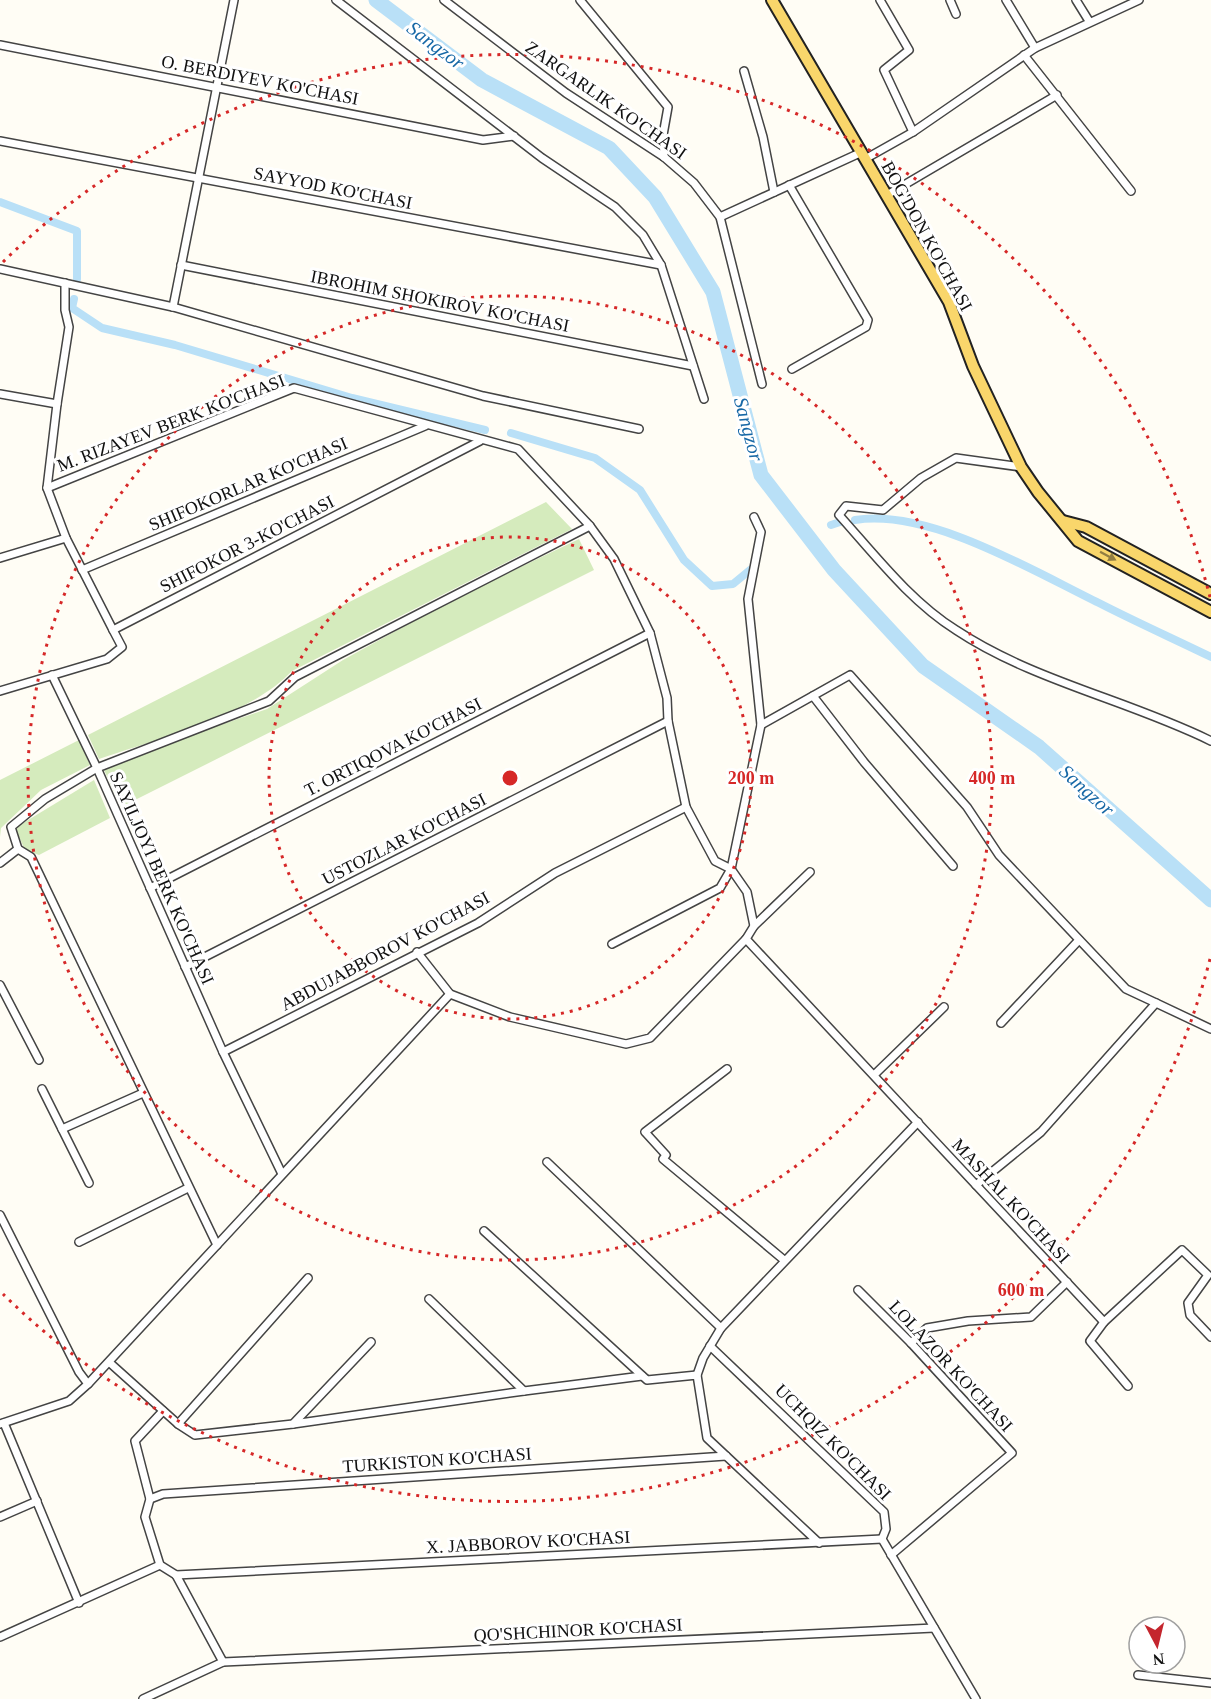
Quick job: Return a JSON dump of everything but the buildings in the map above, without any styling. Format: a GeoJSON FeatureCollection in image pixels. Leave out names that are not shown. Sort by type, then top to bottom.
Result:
{"type":"FeatureCollection","features":[{"type":"Feature","properties":{"kind":"main road","name":"BOG'DON KO'CHASI"},"geometry":{"type":"LineString","coordinates":[[772,0],[949,302],[972,364],[1021,467],[1078,541],[1211,612]]}},
{"type":"Feature","properties":{"kind":"main road"},"geometry":{"type":"LineString","coordinates":[[1062,521],[1086,527],[1211,594]]}},
{"type":"Feature","properties":{"kind":"street"},"geometry":{"type":"LineString","coordinates":[[172,307],[234,0]]}},
{"type":"Feature","properties":{"kind":"street"},"geometry":{"type":"LineString","coordinates":[[336,0],[514,136],[615,207],[643,235],[661,265],[704,399]]}},
{"type":"Feature","properties":{"kind":"street","name":"ZARGARLIK KO'CHASI"},"geometry":{"type":"LineString","coordinates":[[444,0],[566,93],[664,157],[694,183],[720,217],[762,384]]}},
{"type":"Feature","properties":{"kind":"street"},"geometry":{"type":"LineString","coordinates":[[579,0],[668,106],[663,135],[664,157]]}},
{"type":"Feature","properties":{"kind":"street"},"geometry":{"type":"LineString","coordinates":[[880,0],[909,50],[884,70],[913,132]]}},
{"type":"Feature","properties":{"kind":"street"},"geometry":{"type":"LineString","coordinates":[[950,0],[956,14]]}},
{"type":"Feature","properties":{"kind":"street"},"geometry":{"type":"LineString","coordinates":[[1006,0],[1035,48]]}},
{"type":"Feature","properties":{"kind":"street"},"geometry":{"type":"LineString","coordinates":[[1076,0],[1089,21]]}},
{"type":"Feature","properties":{"kind":"street"},"geometry":{"type":"LineString","coordinates":[[720,217],[913,132],[1035,48],[1089,21],[1139,0]]}},
{"type":"Feature","properties":{"kind":"street","name":"O. BERDIYEV KO'CHASI"},"geometry":{"type":"LineString","coordinates":[[0,45],[483,140],[514,136]]}},
{"type":"Feature","properties":{"kind":"street"},"geometry":{"type":"LineString","coordinates":[[1024,55],[1131,191]]}},
{"type":"Feature","properties":{"kind":"street"},"geometry":{"type":"LineString","coordinates":[[744,72],[763,137],[774,192]]}},
{"type":"Feature","properties":{"kind":"street"},"geometry":{"type":"LineString","coordinates":[[887,195],[1057,95]]}},
{"type":"Feature","properties":{"kind":"street","name":"SAYYOD KO'CHASI"},"geometry":{"type":"LineString","coordinates":[[0,141],[661,265]]}},
{"type":"Feature","properties":{"kind":"street"},"geometry":{"type":"LineString","coordinates":[[789,185],[868,320],[866,327],[792,369]]}},
{"type":"Feature","properties":{"kind":"street","name":"IBROHIM SHOKIROV KO'CHASI"},"geometry":{"type":"LineString","coordinates":[[181,265],[693,366]]}},
{"type":"Feature","properties":{"kind":"street"},"geometry":{"type":"LineString","coordinates":[[0,268],[172,307],[483,396],[639,429]]}},
{"type":"Feature","properties":{"kind":"street"},"geometry":{"type":"LineString","coordinates":[[0,691],[107,659],[122,647],[66,538],[46,488],[69,327],[65,310],[65,283]]}},
{"type":"Feature","properties":{"kind":"street","name":"M. RIZAYEV BERK KO'CHASI"},"geometry":{"type":"LineString","coordinates":[[46,488],[294,388],[518,450],[590,526],[614,559],[650,633],[667,698],[668,721],[686,807],[715,861],[731,869],[747,892],[754,926]]}},
{"type":"Feature","properties":{"kind":"street"},"geometry":{"type":"LineString","coordinates":[[0,394],[57,404]]}},
{"type":"Feature","properties":{"kind":"street","name":"SHIFOKORLAR KO'CHASI"},"geometry":{"type":"LineString","coordinates":[[82,570],[425,426]]}},
{"type":"Feature","properties":{"kind":"street","name":"SHIFOKOR 3-KO'CHASI"},"geometry":{"type":"LineString","coordinates":[[113,630],[480,441]]}},
{"type":"Feature","properties":{"kind":"street"},"geometry":{"type":"LineString","coordinates":[[1021,467],[956,458],[921,478],[883,510],[846,506],[839,515],[901,584],[955,630],[1003,656],[1211,741]]}},
{"type":"Feature","properties":{"kind":"street"},"geometry":{"type":"LineString","coordinates":[[612,944],[720,888],[731,869],[761,725],[748,599],[761,532],[754,517]]}},
{"type":"Feature","properties":{"kind":"street","name":"SAYILJOYI BERK KO'CHASI"},"geometry":{"type":"LineString","coordinates":[[282,1174],[185,967],[97,768],[269,701],[295,677],[590,526]]}},
{"type":"Feature","properties":{"kind":"street"},"geometry":{"type":"LineString","coordinates":[[0,558],[66,538]]}},
{"type":"Feature","properties":{"kind":"street","name":"T. ORTIQOVA KO'CHASI"},"geometry":{"type":"LineString","coordinates":[[150,888],[650,633]]}},
{"type":"Feature","properties":{"kind":"street"},"geometry":{"type":"LineString","coordinates":[[52,675],[97,768],[45,799],[11,827],[18,849],[31,857],[217,1245]]}},
{"type":"Feature","properties":{"kind":"street"},"geometry":{"type":"LineString","coordinates":[[761,725],[850,675],[967,807],[999,855],[1126,989],[1211,1029]]}},
{"type":"Feature","properties":{"kind":"street"},"geometry":{"type":"LineString","coordinates":[[813,696],[864,762],[953,866]]}},
{"type":"Feature","properties":{"kind":"street","name":"USTOZLAR KO'CHASI"},"geometry":{"type":"LineString","coordinates":[[185,967],[668,721]]}},
{"type":"Feature","properties":{"kind":"street","name":"ABDUJABBOROV KO'CHASI"},"geometry":{"type":"LineString","coordinates":[[224,1052],[478,923],[555,873],[686,807]]}},
{"type":"Feature","properties":{"kind":"street"},"geometry":{"type":"LineString","coordinates":[[0,863],[18,849]]}},
{"type":"Feature","properties":{"kind":"street"},"geometry":{"type":"LineString","coordinates":[[417,952],[450,994],[510,1017],[626,1044],[650,1038],[746,939],[754,926],[810,872]]}},
{"type":"Feature","properties":{"kind":"street","name":"MASHAL KO'CHASI"},"geometry":{"type":"LineString","coordinates":[[746,939],[1104,1322]]}},
{"type":"Feature","properties":{"kind":"street"},"geometry":{"type":"LineString","coordinates":[[1001,1023],[1079,940]]}},
{"type":"Feature","properties":{"kind":"street"},"geometry":{"type":"LineString","coordinates":[[0,985],[39,1060]]}},
{"type":"Feature","properties":{"kind":"street"},"geometry":{"type":"LineString","coordinates":[[79,1602],[2,1423],[69,1401],[110,1363],[450,994]]}},
{"type":"Feature","properties":{"kind":"street"},"geometry":{"type":"LineString","coordinates":[[976,1185],[1041,1132],[1156,1003]]}},
{"type":"Feature","properties":{"kind":"street"},"geometry":{"type":"LineString","coordinates":[[874,1075],[945,1007]]}},
{"type":"Feature","properties":{"kind":"street"},"geometry":{"type":"LineString","coordinates":[[727,1069],[645,1132],[666,1155],[663,1159],[784,1260]]}},
{"type":"Feature","properties":{"kind":"street"},"geometry":{"type":"LineString","coordinates":[[42,1089],[89,1183]]}},
{"type":"Feature","properties":{"kind":"street"},"geometry":{"type":"LineString","coordinates":[[62,1129],[143,1092]]}},
{"type":"Feature","properties":{"kind":"street"},"geometry":{"type":"LineString","coordinates":[[819,1543],[707,1438],[697,1375],[721,1328],[918,1122]]}},
{"type":"Feature","properties":{"kind":"street"},"geometry":{"type":"LineString","coordinates":[[547,1162],[721,1328]]}},
{"type":"Feature","properties":{"kind":"street"},"geometry":{"type":"LineString","coordinates":[[79,1242],[188,1188]]}},
{"type":"Feature","properties":{"kind":"street"},"geometry":{"type":"LineString","coordinates":[[0,1215],[79,1372],[88,1384]]}},
{"type":"Feature","properties":{"kind":"street"},"geometry":{"type":"LineString","coordinates":[[484,1231],[646,1380],[697,1375]]}},
{"type":"Feature","properties":{"kind":"street"},"geometry":{"type":"LineString","coordinates":[[1128,1386],[1090,1341],[1104,1322],[1182,1250],[1208,1275],[1188,1303],[1190,1315],[1211,1337]]}},
{"type":"Feature","properties":{"kind":"street"},"geometry":{"type":"LineString","coordinates":[[178,1424],[308,1278]]}},
{"type":"Feature","properties":{"kind":"street"},"geometry":{"type":"LineString","coordinates":[[911,1343],[927,1328],[1031,1317],[1067,1282]]}},
{"type":"Feature","properties":{"kind":"street","name":"LOLAZOR KO'CHASI"},"geometry":{"type":"LineString","coordinates":[[858,1290],[911,1343],[1012,1453],[891,1555]]}},
{"type":"Feature","properties":{"kind":"street"},"geometry":{"type":"LineString","coordinates":[[429,1299],[524,1390]]}},
{"type":"Feature","properties":{"kind":"street"},"geometry":{"type":"LineString","coordinates":[[293,1424],[371,1342]]}},
{"type":"Feature","properties":{"kind":"street","name":"UCHQIZ KO'CHASI"},"geometry":{"type":"LineString","coordinates":[[710,1346],[884,1512],[886,1529],[882,1539]]}},
{"type":"Feature","properties":{"kind":"street"},"geometry":{"type":"LineString","coordinates":[[110,1363],[178,1424],[195,1435],[293,1424],[524,1390],[642,1376]]}},
{"type":"Feature","properties":{"kind":"street"},"geometry":{"type":"LineString","coordinates":[[143,1699],[223,1662],[176,1575],[160,1565],[145,1517],[150,1499],[135,1441],[164,1411]]}},
{"type":"Feature","properties":{"kind":"street","name":"TURKISTON KO'CHASI"},"geometry":{"type":"LineString","coordinates":[[150,1499],[163,1494],[726,1456]]}},
{"type":"Feature","properties":{"kind":"street"},"geometry":{"type":"LineString","coordinates":[[0,1517],[37,1501]]}},
{"type":"Feature","properties":{"kind":"street"},"geometry":{"type":"LineString","coordinates":[[882,1539],[976,1699]]}},
{"type":"Feature","properties":{"kind":"street","name":"X. JABBOROV KO'CHASI"},"geometry":{"type":"LineString","coordinates":[[176,1575],[882,1539]]}},
{"type":"Feature","properties":{"kind":"street"},"geometry":{"type":"LineString","coordinates":[[0,1637],[160,1565]]}},
{"type":"Feature","properties":{"kind":"street","name":"QO'SHCHINOR KO'CHASI"},"geometry":{"type":"LineString","coordinates":[[223,1662],[934,1628]]}},
{"type":"Feature","properties":{"kind":"street"},"geometry":{"type":"LineString","coordinates":[[1138,1675],[1211,1683]]}},
{"type":"Feature","properties":{"kind":"green space"},"geometry":{"type":"Polygon","coordinates":[[[546,502],[572,529],[292,671],[274,687],[227,714],[99,759],[88,735],[546,502]]]}},
{"type":"Feature","properties":{"kind":"green space"},"geometry":{"type":"Polygon","coordinates":[[[579,539],[594,570],[121,807],[104,770],[191,735],[267,709],[343,660],[452,600],[579,539]]]}},
{"type":"Feature","properties":{"kind":"green space"},"geometry":{"type":"Polygon","coordinates":[[[79,740],[90,765],[41,790],[1,828],[0,837],[0,780],[79,740]]]}},
{"type":"Feature","properties":{"kind":"green space"},"geometry":{"type":"Polygon","coordinates":[[[94,780],[110,818],[39,855],[25,850],[15,828],[94,780]]]}},
{"type":"Feature","properties":{"kind":"waterway","name":"Sangzor"},"geometry":{"type":"LineString","coordinates":[[376,0],[482,80],[609,148],[655,197],[713,292],[761,475],[834,570],[923,666],[1039,747],[1211,900]]}},
{"type":"Feature","properties":{"kind":"waterway"},"geometry":{"type":"LineString","coordinates":[[0,202],[77,231],[77,279]]}},
{"type":"Feature","properties":{"kind":"waterway"},"geometry":{"type":"LineString","coordinates":[[74,299],[72,308],[102,328],[175,345],[352,398],[485,430]]}},
{"type":"Feature","properties":{"kind":"waterway"},"geometry":{"type":"LineString","coordinates":[[511,433],[595,458],[640,490],[684,560],[712,586],[733,584],[750,570]]}},
{"type":"Feature","properties":{"kind":"waterway"},"geometry":{"type":"LineString","coordinates":[[855,520],[884,519],[915,523],[980,545],[1211,657]]}},
{"type":"Feature","properties":{"kind":"waterway"},"geometry":{"type":"LineString","coordinates":[[831,525],[840,522]]}}]}
